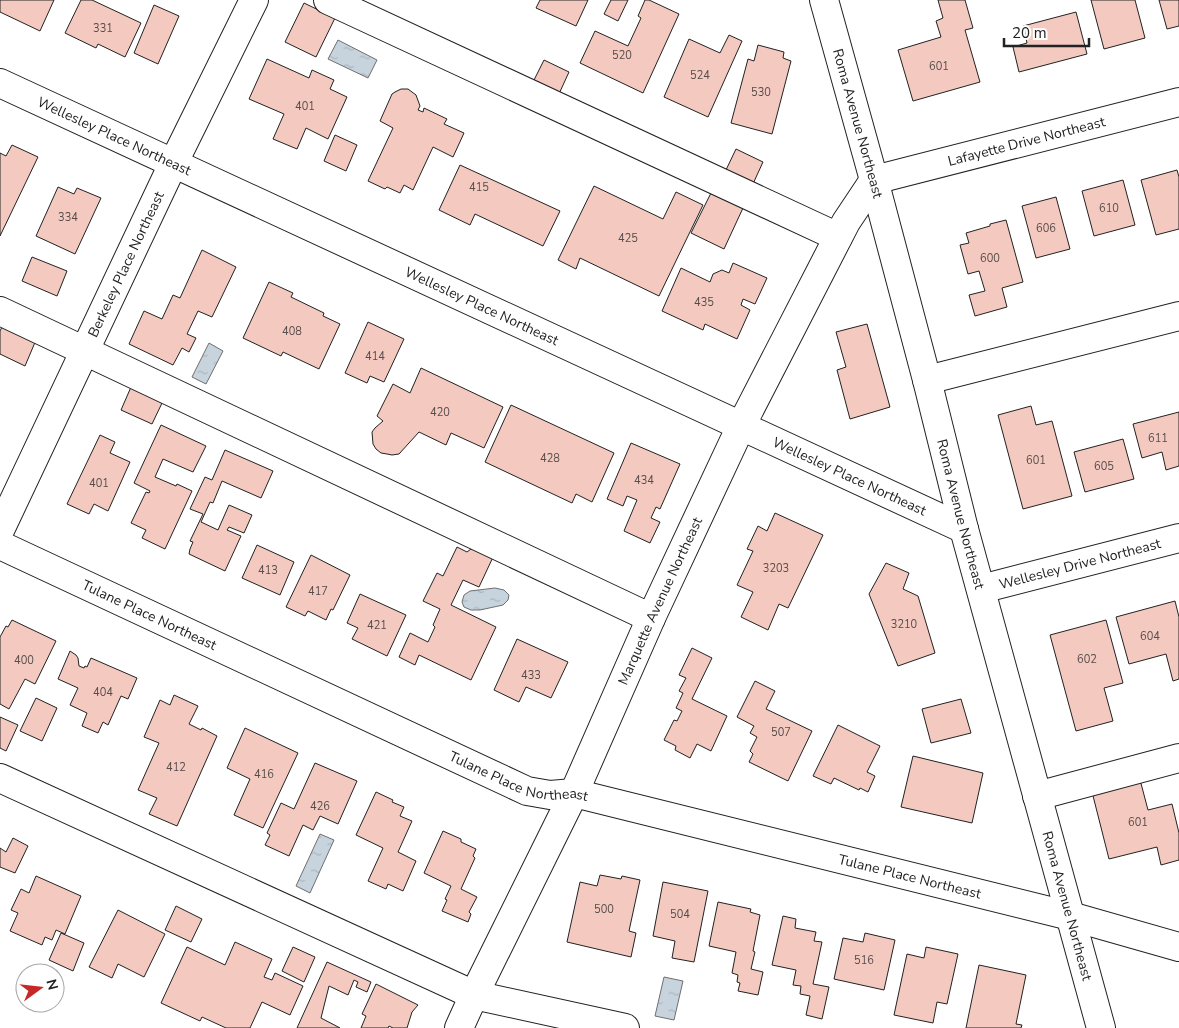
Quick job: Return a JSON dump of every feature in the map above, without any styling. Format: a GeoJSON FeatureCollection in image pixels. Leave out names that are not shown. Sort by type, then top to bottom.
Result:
{"type":"FeatureCollection","features":[{"type":"Feature","properties":{"kind":"street","name":"Berkeley Place Northeast"},"geometry":{"type":"LineString","coordinates":[[0,530],[173,164],[254,0]]}},
{"type":"Feature","properties":{"kind":"street"},"geometry":{"type":"LineString","coordinates":[[328,0],[838,236]]}},
{"type":"Feature","properties":{"kind":"street","name":"Roma Avenue Northeast"},"geometry":{"type":"LineString","coordinates":[[824,0],[927,380],[964,529],[1101,1028]]}},
{"type":"Feature","properties":{"kind":"street","name":"Wellesley Place Northeast"},"geometry":{"type":"LineString","coordinates":[[0,83],[964,529]]}},
{"type":"Feature","properties":{"kind":"street","name":"Lafayette Drive Northeast"},"geometry":{"type":"LineString","coordinates":[[874,180],[1179,102]]}},
{"type":"Feature","properties":{"kind":"street","name":"Marquette Avenue Northeast"},"geometry":{"type":"LineString","coordinates":[[459,1028],[574,793],[651,618],[741,426],[838,236],[874,180]]}},
{"type":"Feature","properties":{"kind":"street"},"geometry":{"type":"LineString","coordinates":[[0,311],[651,618]]}},
{"type":"Feature","properties":{"kind":"street"},"geometry":{"type":"LineString","coordinates":[[927,380],[1179,316]]}},
{"type":"Feature","properties":{"kind":"street","name":"Wellesley Drive Northeast"},"geometry":{"type":"LineString","coordinates":[[981,588],[1179,538]]}},
{"type":"Feature","properties":{"kind":"street","name":"Tulane Place Northeast"},"geometry":{"type":"LineString","coordinates":[[0,545],[527,791],[550,795],[574,793],[1070,916],[1179,947]]}},
{"type":"Feature","properties":{"kind":"street"},"geometry":{"type":"LineString","coordinates":[[1037,796],[1179,758]]}},
{"type":"Feature","properties":{"kind":"street"},"geometry":{"type":"LineString","coordinates":[[0,778],[474,994],[625,1028]]}},
{"type":"Feature","properties":{"kind":"water"},"geometry":{"type":"Polygon","coordinates":[[[338,40],[377,60],[368,78],[328,59],[338,40]]]}},
{"type":"Feature","properties":{"kind":"water"},"geometry":{"type":"Polygon","coordinates":[[[209,343],[223,351],[206,384],[192,377],[209,343]]]}},
{"type":"Feature","properties":{"kind":"water"},"geometry":{"type":"Polygon","coordinates":[[[495,588],[504,590],[509,595],[508,600],[503,605],[480,610],[471,610],[464,607],[462,602],[464,595],[470,591],[495,588]]]}},
{"type":"Feature","properties":{"kind":"water"},"geometry":{"type":"Polygon","coordinates":[[[320,834],[334,840],[310,893],[296,886],[320,834]]]}},
{"type":"Feature","properties":{"kind":"water"},"geometry":{"type":"Polygon","coordinates":[[[664,977],[683,981],[674,1020],[655,1016],[664,977]]]}},
{"type":"Feature","properties":{"kind":"building"},"geometry":{"type":"Polygon","coordinates":[[[0,0],[54,0],[40,31],[0,12],[0,0]]]}},
{"type":"Feature","properties":{"kind":"building"},"geometry":{"type":"Polygon","coordinates":[[[81,0],[92,0],[141,23],[125,57],[98,44],[96,48],[65,33],[81,0]]]}},
{"type":"Feature","properties":{"kind":"building"},"geometry":{"type":"Polygon","coordinates":[[[540,0],[588,0],[576,26],[536,8],[540,0]]]}},
{"type":"Feature","properties":{"kind":"building"},"geometry":{"type":"Polygon","coordinates":[[[611,0],[628,0],[618,21],[604,14],[611,0]]]}},
{"type":"Feature","properties":{"kind":"building"},"geometry":{"type":"Polygon","coordinates":[[[645,0],[649,0],[679,14],[643,93],[580,63],[595,31],[628,46],[641,18],[638,16],[645,0]]]}},
{"type":"Feature","properties":{"kind":"building"},"geometry":{"type":"Polygon","coordinates":[[[938,0],[965,0],[973,28],[965,30],[980,82],[913,101],[898,50],[941,37],[936,21],[943,18],[938,0]]]}},
{"type":"Feature","properties":{"kind":"building"},"geometry":{"type":"Polygon","coordinates":[[[1091,0],[1135,0],[1145,38],[1104,49],[1091,0]]]}},
{"type":"Feature","properties":{"kind":"building"},"geometry":{"type":"Polygon","coordinates":[[[1159,0],[1179,0],[1179,26],[1167,29],[1159,0]]]}},
{"type":"Feature","properties":{"kind":"building"},"geometry":{"type":"Polygon","coordinates":[[[304,3],[335,18],[316,57],[285,42],[304,3]]]}},
{"type":"Feature","properties":{"kind":"building"},"geometry":{"type":"Polygon","coordinates":[[[154,5],[179,16],[158,64],[134,53],[154,5]]]}},
{"type":"Feature","properties":{"kind":"building"},"geometry":{"type":"Polygon","coordinates":[[[1076,12],[1087,54],[1019,72],[1013,47],[1027,43],[1023,26],[1076,12]]]}},
{"type":"Feature","properties":{"kind":"building"},"geometry":{"type":"Polygon","coordinates":[[[729,35],[742,41],[708,117],[664,97],[689,39],[720,53],[729,35]]]}},
{"type":"Feature","properties":{"kind":"building"},"geometry":{"type":"Polygon","coordinates":[[[758,45],[784,52],[783,58],[791,61],[772,134],[731,123],[748,59],[754,61],[758,45]]]}},
{"type":"Feature","properties":{"kind":"building"},"geometry":{"type":"Polygon","coordinates":[[[267,59],[309,78],[312,70],[334,80],[330,89],[347,97],[328,139],[306,128],[297,149],[273,139],[284,114],[249,99],[267,59]]]}},
{"type":"Feature","properties":{"kind":"building"},"geometry":{"type":"Polygon","coordinates":[[[544,60],[569,72],[558,96],[532,84],[544,60]]]}},
{"type":"Feature","properties":{"kind":"building"},"geometry":{"type":"Polygon","coordinates":[[[401,89],[408,89],[416,95],[420,106],[418,110],[423,112],[424,108],[447,119],[444,124],[464,133],[453,157],[433,147],[413,190],[404,185],[400,193],[387,187],[385,189],[368,181],[393,128],[380,121],[392,94],[401,89]]]}},
{"type":"Feature","properties":{"kind":"building"},"geometry":{"type":"Polygon","coordinates":[[[335,135],[357,145],[346,171],[324,161],[335,135]]]}},
{"type":"Feature","properties":{"kind":"building"},"geometry":{"type":"Polygon","coordinates":[[[12,145],[38,157],[0,236],[0,153],[6,156],[12,145]]]}},
{"type":"Feature","properties":{"kind":"building"},"geometry":{"type":"Polygon","coordinates":[[[736,149],[763,162],[752,186],[725,172],[736,149]]]}},
{"type":"Feature","properties":{"kind":"building"},"geometry":{"type":"Polygon","coordinates":[[[460,165],[560,211],[543,246],[475,214],[470,225],[439,210],[460,165]]]}},
{"type":"Feature","properties":{"kind":"building"},"geometry":{"type":"Polygon","coordinates":[[[1177,170],[1179,177],[1179,229],[1156,235],[1141,180],[1177,170]]]}},
{"type":"Feature","properties":{"kind":"building"},"geometry":{"type":"Polygon","coordinates":[[[1123,180],[1135,225],[1094,236],[1082,191],[1123,180]]]}},
{"type":"Feature","properties":{"kind":"building"},"geometry":{"type":"Polygon","coordinates":[[[594,186],[663,219],[676,192],[703,205],[659,296],[580,258],[576,269],[558,260],[594,186]]]}},
{"type":"Feature","properties":{"kind":"building"},"geometry":{"type":"Polygon","coordinates":[[[58,187],[74,194],[77,188],[101,198],[75,254],[36,236],[58,187]]]}},
{"type":"Feature","properties":{"kind":"building"},"geometry":{"type":"Polygon","coordinates":[[[711,193],[743,208],[724,249],[691,233],[711,193]]]}},
{"type":"Feature","properties":{"kind":"building"},"geometry":{"type":"Polygon","coordinates":[[[1056,197],[1070,249],[1036,258],[1022,206],[1056,197]]]}},
{"type":"Feature","properties":{"kind":"building"},"geometry":{"type":"Polygon","coordinates":[[[1006,220],[1023,282],[1002,288],[1007,307],[975,316],[969,295],[985,291],[979,271],[968,274],[960,245],[969,243],[966,233],[1006,220]]]}},
{"type":"Feature","properties":{"kind":"building"},"geometry":{"type":"Polygon","coordinates":[[[202,250],[236,267],[212,317],[198,311],[187,334],[196,338],[189,352],[182,348],[173,365],[129,344],[144,311],[162,319],[173,295],[180,298],[202,250]]]}},
{"type":"Feature","properties":{"kind":"building"},"geometry":{"type":"Polygon","coordinates":[[[32,257],[67,271],[57,296],[22,281],[32,257]]]}},
{"type":"Feature","properties":{"kind":"building"},"geometry":{"type":"Polygon","coordinates":[[[733,263],[767,278],[755,304],[743,299],[741,305],[750,310],[737,339],[705,324],[703,330],[662,311],[681,268],[710,282],[713,274],[722,270],[729,273],[733,263]]]}},
{"type":"Feature","properties":{"kind":"building"},"geometry":{"type":"Polygon","coordinates":[[[269,282],[293,293],[291,297],[324,313],[323,316],[340,324],[319,369],[283,352],[281,356],[243,338],[269,282]]]}},
{"type":"Feature","properties":{"kind":"building"},"geometry":{"type":"Polygon","coordinates":[[[368,322],[404,339],[384,382],[370,376],[367,383],[345,373],[368,322]]]}},
{"type":"Feature","properties":{"kind":"building"},"geometry":{"type":"Polygon","coordinates":[[[867,324],[890,407],[850,419],[837,370],[846,367],[836,332],[867,324]]]}},
{"type":"Feature","properties":{"kind":"building"},"geometry":{"type":"Polygon","coordinates":[[[3,325],[36,340],[25,366],[0,354],[0,331],[3,325]]]}},
{"type":"Feature","properties":{"kind":"building"},"geometry":{"type":"Polygon","coordinates":[[[421,368],[503,407],[484,448],[451,433],[446,445],[419,432],[399,454],[381,453],[376,449],[373,444],[372,432],[383,421],[377,416],[393,384],[410,393],[421,368]]]}},
{"type":"Feature","properties":{"kind":"building"},"geometry":{"type":"Polygon","coordinates":[[[131,387],[163,401],[152,424],[121,410],[131,387]]]}},
{"type":"Feature","properties":{"kind":"building"},"geometry":{"type":"Polygon","coordinates":[[[511,405],[614,453],[592,502],[576,494],[572,503],[485,462],[511,405]]]}},
{"type":"Feature","properties":{"kind":"building"},"geometry":{"type":"Polygon","coordinates":[[[1031,406],[1036,425],[1052,421],[1072,496],[1023,509],[998,415],[1031,406]]]}},
{"type":"Feature","properties":{"kind":"building"},"geometry":{"type":"Polygon","coordinates":[[[1179,412],[1179,466],[1166,470],[1162,452],[1142,458],[1133,424],[1179,412]]]}},
{"type":"Feature","properties":{"kind":"building"},"geometry":{"type":"Polygon","coordinates":[[[161,425],[206,446],[193,472],[163,459],[155,477],[192,491],[165,549],[142,538],[146,530],[131,523],[146,492],[149,493],[150,491],[134,483],[161,425]]]}},
{"type":"Feature","properties":{"kind":"building"},"geometry":{"type":"Polygon","coordinates":[[[100,435],[115,442],[110,453],[130,462],[108,511],[94,504],[89,514],[67,504],[100,435]]]}},
{"type":"Feature","properties":{"kind":"building"},"geometry":{"type":"Polygon","coordinates":[[[1123,439],[1134,479],[1085,492],[1074,452],[1123,439]]]}},
{"type":"Feature","properties":{"kind":"building"},"geometry":{"type":"Polygon","coordinates":[[[631,443],[680,464],[660,509],[656,507],[651,518],[660,522],[650,543],[624,531],[637,500],[627,496],[623,506],[607,499],[631,443]]]}},
{"type":"Feature","properties":{"kind":"building"},"geometry":{"type":"Polygon","coordinates":[[[225,450],[273,471],[261,498],[222,481],[213,503],[210,502],[201,522],[218,530],[229,505],[252,515],[244,533],[229,527],[227,530],[241,536],[225,571],[189,554],[193,542],[190,541],[203,514],[190,509],[205,477],[212,480],[225,450]]]}},
{"type":"Feature","properties":{"kind":"building"},"geometry":{"type":"Polygon","coordinates":[[[775,513],[823,535],[788,608],[779,604],[768,630],[741,617],[753,592],[737,585],[753,551],[747,549],[758,526],[767,531],[775,513]]]}},
{"type":"Feature","properties":{"kind":"building"},"geometry":{"type":"Polygon","coordinates":[[[257,545],[294,562],[280,595],[242,578],[257,545]]]}},
{"type":"Feature","properties":{"kind":"building"},"geometry":{"type":"Polygon","coordinates":[[[475,546],[494,555],[479,587],[463,580],[451,605],[496,627],[471,680],[419,655],[415,665],[399,657],[410,633],[428,642],[435,627],[433,625],[440,609],[423,601],[437,573],[443,576],[457,547],[467,552],[475,546]]]}},
{"type":"Feature","properties":{"kind":"building"},"geometry":{"type":"Polygon","coordinates":[[[311,555],[350,575],[326,620],[308,611],[305,616],[286,607],[311,555]]]}},
{"type":"Feature","properties":{"kind":"building"},"geometry":{"type":"Polygon","coordinates":[[[886,563],[909,573],[903,589],[918,596],[935,653],[898,666],[869,594],[886,563]]]}},
{"type":"Feature","properties":{"kind":"building"},"geometry":{"type":"Polygon","coordinates":[[[360,594],[406,615],[387,656],[352,639],[358,628],[347,623],[360,594]]]}},
{"type":"Feature","properties":{"kind":"building"},"geometry":{"type":"Polygon","coordinates":[[[1175,601],[1179,617],[1179,679],[1173,681],[1166,654],[1129,664],[1116,617],[1175,601]]]}},
{"type":"Feature","properties":{"kind":"building"},"geometry":{"type":"Polygon","coordinates":[[[12,620],[56,641],[35,684],[25,679],[9,709],[0,704],[0,637],[12,620]]]}},
{"type":"Feature","properties":{"kind":"building"},"geometry":{"type":"Polygon","coordinates":[[[1106,620],[1123,683],[1104,688],[1113,721],[1076,731],[1050,635],[1106,620]]]}},
{"type":"Feature","properties":{"kind":"building"},"geometry":{"type":"Polygon","coordinates":[[[517,639],[568,662],[551,698],[526,687],[519,702],[494,690],[517,639]]]}},
{"type":"Feature","properties":{"kind":"building"},"geometry":{"type":"Polygon","coordinates":[[[692,648],[712,658],[692,699],[727,716],[711,751],[697,744],[690,758],[675,750],[676,746],[664,740],[674,720],[677,721],[682,711],[676,708],[683,693],[679,691],[686,678],[679,675],[692,648]]]}},
{"type":"Feature","properties":{"kind":"building"},"geometry":{"type":"Polygon","coordinates":[[[70,651],[78,658],[79,666],[87,667],[91,658],[137,678],[128,699],[121,696],[108,725],[103,722],[98,733],[82,726],[87,713],[70,705],[78,688],[58,679],[70,651]]]}},
{"type":"Feature","properties":{"kind":"building"},"geometry":{"type":"Polygon","coordinates":[[[755,681],[775,691],[766,709],[812,731],[788,781],[749,762],[753,754],[750,751],[757,737],[750,733],[754,726],[737,717],[755,681]]]}},
{"type":"Feature","properties":{"kind":"building"},"geometry":{"type":"Polygon","coordinates":[[[174,695],[198,706],[189,724],[217,736],[177,826],[149,814],[157,798],[138,790],[159,743],[144,737],[160,700],[170,705],[174,695]]]}},
{"type":"Feature","properties":{"kind":"building"},"geometry":{"type":"Polygon","coordinates":[[[36,698],[57,708],[42,741],[20,731],[36,698]]]}},
{"type":"Feature","properties":{"kind":"building"},"geometry":{"type":"Polygon","coordinates":[[[961,699],[971,733],[931,743],[922,709],[961,699]]]}},
{"type":"Feature","properties":{"kind":"building"},"geometry":{"type":"Polygon","coordinates":[[[0,717],[18,725],[6,751],[0,748],[0,717]]]}},
{"type":"Feature","properties":{"kind":"building"},"geometry":{"type":"Polygon","coordinates":[[[838,725],[880,746],[867,772],[875,776],[868,792],[860,788],[859,790],[834,778],[831,784],[813,776],[838,725]]]}},
{"type":"Feature","properties":{"kind":"building"},"geometry":{"type":"Polygon","coordinates":[[[245,728],[298,753],[263,828],[234,815],[250,779],[227,768],[245,728]]]}},
{"type":"Feature","properties":{"kind":"building"},"geometry":{"type":"Polygon","coordinates":[[[913,756],[983,773],[972,823],[901,807],[913,756]]]}},
{"type":"Feature","properties":{"kind":"building"},"geometry":{"type":"Polygon","coordinates":[[[315,763],[357,781],[338,824],[320,816],[313,830],[303,825],[289,856],[265,845],[270,835],[267,833],[281,803],[294,809],[315,763]]]}},
{"type":"Feature","properties":{"kind":"building"},"geometry":{"type":"Polygon","coordinates":[[[1138,772],[1148,810],[1172,804],[1179,833],[1179,860],[1161,865],[1157,847],[1109,859],[1090,784],[1138,772]]]}},
{"type":"Feature","properties":{"kind":"building"},"geometry":{"type":"Polygon","coordinates":[[[376,792],[404,807],[400,816],[412,821],[398,852],[416,861],[403,891],[388,884],[386,889],[368,881],[383,848],[356,835],[376,792]]]}},
{"type":"Feature","properties":{"kind":"building"},"geometry":{"type":"Polygon","coordinates":[[[443,831],[461,839],[461,842],[476,849],[473,856],[475,858],[461,889],[477,897],[469,912],[471,914],[468,922],[442,911],[451,886],[424,873],[443,831]]]}},
{"type":"Feature","properties":{"kind":"building"},"geometry":{"type":"Polygon","coordinates":[[[13,838],[28,846],[15,873],[0,867],[0,848],[6,852],[13,838]]]}},
{"type":"Feature","properties":{"kind":"building"},"geometry":{"type":"Polygon","coordinates":[[[600,875],[621,879],[622,876],[640,880],[629,931],[636,933],[631,957],[567,942],[580,882],[597,886],[600,875]]]}},
{"type":"Feature","properties":{"kind":"building"},"geometry":{"type":"Polygon","coordinates":[[[36,876],[81,896],[65,934],[56,930],[52,940],[45,937],[42,945],[10,931],[18,913],[11,910],[21,889],[29,893],[36,876]]]}},
{"type":"Feature","properties":{"kind":"building"},"geometry":{"type":"Polygon","coordinates":[[[663,882],[708,891],[694,962],[672,958],[675,941],[653,936],[663,882]]]}},
{"type":"Feature","properties":{"kind":"building"},"geometry":{"type":"Polygon","coordinates":[[[718,902],[751,909],[750,912],[760,915],[751,969],[763,972],[758,995],[738,991],[740,983],[737,982],[738,975],[732,973],[736,952],[709,946],[718,902]]]}},
{"type":"Feature","properties":{"kind":"building"},"geometry":{"type":"Polygon","coordinates":[[[176,906],[202,919],[191,942],[165,930],[176,906]]]}},
{"type":"Feature","properties":{"kind":"building"},"geometry":{"type":"Polygon","coordinates":[[[118,910],[165,934],[144,977],[118,964],[112,978],[89,967],[118,910]]]}},
{"type":"Feature","properties":{"kind":"building"},"geometry":{"type":"Polygon","coordinates":[[[783,916],[796,919],[795,928],[816,932],[814,941],[822,942],[813,984],[829,987],[822,1019],[806,1015],[810,996],[800,994],[801,986],[793,985],[796,970],[772,965],[783,916]]]}},
{"type":"Feature","properties":{"kind":"building"},"geometry":{"type":"Polygon","coordinates":[[[61,933],[84,943],[73,971],[65,967],[65,963],[56,963],[49,960],[61,933]]]}},
{"type":"Feature","properties":{"kind":"building"},"geometry":{"type":"Polygon","coordinates":[[[865,933],[895,940],[884,990],[834,979],[843,938],[863,942],[865,933]]]}},
{"type":"Feature","properties":{"kind":"building"},"geometry":{"type":"Polygon","coordinates":[[[235,942],[272,959],[264,977],[272,980],[275,973],[303,986],[290,1015],[262,1002],[250,1028],[226,1028],[202,1017],[200,1021],[161,1003],[187,947],[225,965],[235,942]]]}},
{"type":"Feature","properties":{"kind":"building"},"geometry":{"type":"Polygon","coordinates":[[[293,947],[315,957],[304,982],[282,971],[293,947]]]}},
{"type":"Feature","properties":{"kind":"building"},"geometry":{"type":"Polygon","coordinates":[[[926,947],[958,954],[947,1004],[937,1002],[933,1023],[894,1015],[907,954],[924,958],[926,947]]]}},
{"type":"Feature","properties":{"kind":"building"},"geometry":{"type":"Polygon","coordinates":[[[327,962],[371,982],[367,992],[356,987],[358,982],[354,980],[348,995],[329,986],[321,1018],[340,1028],[297,1028],[327,962]]]}},
{"type":"Feature","properties":{"kind":"building"},"geometry":{"type":"Polygon","coordinates":[[[979,965],[1026,975],[1016,1024],[1022,1025],[1021,1028],[966,1028],[979,965]]]}},
{"type":"Feature","properties":{"kind":"building"},"geometry":{"type":"Polygon","coordinates":[[[376,984],[418,1005],[412,1012],[407,1028],[393,1028],[389,1026],[388,1028],[361,1028],[366,1016],[362,1014],[376,984]]]}}]}
